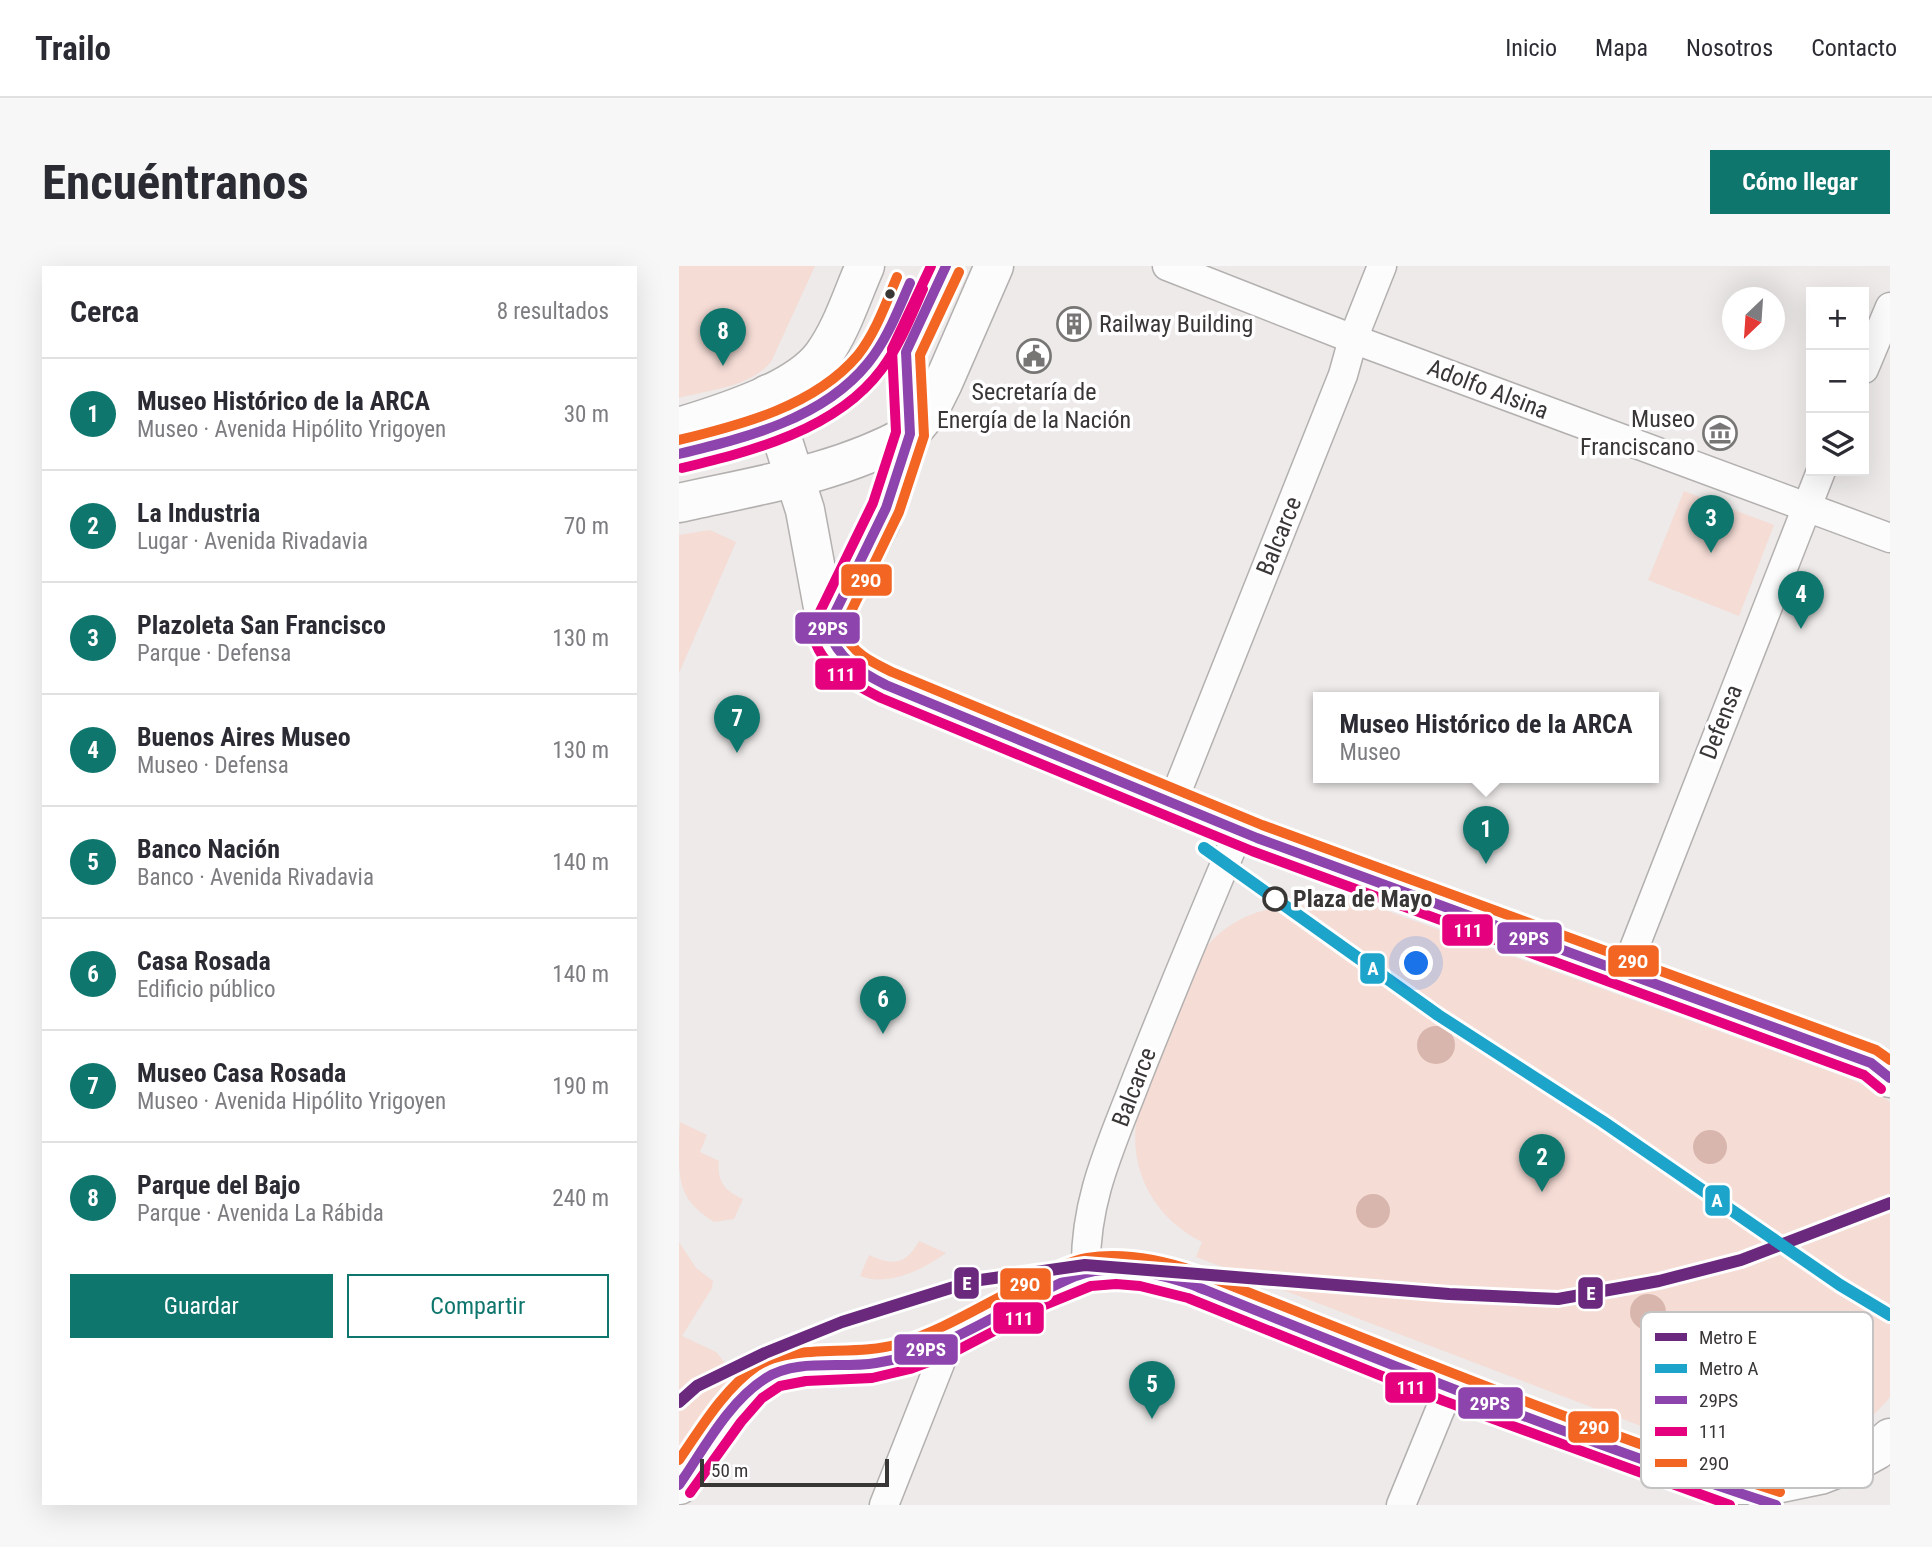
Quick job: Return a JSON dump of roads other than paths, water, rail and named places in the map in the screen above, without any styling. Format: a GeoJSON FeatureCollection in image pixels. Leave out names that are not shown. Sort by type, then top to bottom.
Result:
{"type":"FeatureCollection","features":[{"type":"Feature","properties":{"kind":"main road"},"geometry":{"type":"LineString","coordinates":[[679,427],[715,416],[768,394],[800,376],[822,356],[840,326],[865,266]]}},
{"type":"Feature","properties":{"kind":"main road"},"geometry":{"type":"LineString","coordinates":[[679,502],[794,479],[852,462],[878,452],[910,434],[929,411],[943,383],[994,266]]}},
{"type":"Feature","properties":{"kind":"main road"},"geometry":{"type":"LineString","coordinates":[[768,394],[805,510],[827,629],[839,656],[855,669],[886,685],[1238,831],[1881,1071]]}},
{"type":"Feature","properties":{"kind":"main road"},"geometry":{"type":"LineString","coordinates":[[827,629],[881,521],[910,434]]}},
{"type":"Feature","properties":{"kind":"main road"},"geometry":{"type":"LineString","coordinates":[[679,1485],[736,1407],[759,1382],[787,1368],[851,1366],[907,1356],[950,1338],[1034,1294],[1086,1272],[1121,1269],[1159,1273],[1193,1285],[1449,1388],[1641,1458]]}},
{"type":"Feature","properties":{"kind":"main road"},"geometry":{"type":"LineString","coordinates":[[1873,1452],[1890,1438]]}},
{"type":"Feature","properties":{"kind":"street","name":"Adolfo Alsina"},"geometry":{"type":"LineString","coordinates":[[1167,266],[1353,339],[1890,538]]}},
{"type":"Feature","properties":{"kind":"street","name":"Balcarce"},"geometry":{"type":"LineString","coordinates":[[1171,804],[1343,375],[1353,339],[1382,266]]}},
{"type":"Feature","properties":{"kind":"street"},"geometry":{"type":"LineString","coordinates":[[1869,357],[1890,307]]}},
{"type":"Feature","properties":{"kind":"street","name":"Defensa"},"geometry":{"type":"LineString","coordinates":[[1623,974],[1819,476]]}},
{"type":"Feature","properties":{"kind":"street","name":"Balcarce"},"geometry":{"type":"LineString","coordinates":[[1086,1272],[1086,1234],[1098,1181],[1154,1034],[1238,831]]}},
{"type":"Feature","properties":{"kind":"street"},"geometry":{"type":"LineString","coordinates":[[884,1505],[950,1338]]}},
{"type":"Feature","properties":{"kind":"street"},"geometry":{"type":"LineString","coordinates":[[1401,1505],[1449,1388]]}},
{"type":"Feature","properties":{"kind":"metro line","name":"A"},"geometry":{"type":"LineString","coordinates":[[1204,848],[1438,1015],[1602,1121],[1840,1285],[1890,1315]]}},
{"type":"Feature","properties":{"kind":"metro line","name":"E"},"geometry":{"type":"LineString","coordinates":[[679,1402],[697,1386],[765,1353],[842,1322],[973,1281],[1085,1265],[1449,1294],[1558,1299],[1659,1281],[1741,1260],[1890,1203]]}},
{"type":"Feature","properties":{"kind":"place","name":"Railway Building"},"geometry":{"type":"Point","coordinates":[1074,324]}},
{"type":"Feature","properties":{"kind":"place","name":"Secretaría de Energía de la Nación"},"geometry":{"type":"Point","coordinates":[1034,356]}},
{"type":"Feature","properties":{"kind":"place","name":"Parque del Bajo"},"geometry":{"type":"Point","coordinates":[723,366]}},
{"type":"Feature","properties":{"kind":"place","name":"Museo Franciscano"},"geometry":{"type":"Point","coordinates":[1720,433]}},
{"type":"Feature","properties":{"kind":"place","name":"Plazoleta San Francisco"},"geometry":{"type":"Point","coordinates":[1711,553]}},
{"type":"Feature","properties":{"kind":"place","name":"Buenos Aires Museo"},"geometry":{"type":"Point","coordinates":[1801,629]}},
{"type":"Feature","properties":{"kind":"place","name":"Museo Casa Rosada"},"geometry":{"type":"Point","coordinates":[737,753]}},
{"type":"Feature","properties":{"kind":"place","name":"Museo Histórico de la ARCA"},"geometry":{"type":"Point","coordinates":[1486,864]}},
{"type":"Feature","properties":{"kind":"place","name":"Plaza de Mayo"},"geometry":{"type":"Point","coordinates":[1275,899]}},
{"type":"Feature","properties":{"kind":"place","name":"Casa Rosada"},"geometry":{"type":"Point","coordinates":[883,1034]}},
{"type":"Feature","properties":{"kind":"place","name":"La Industria"},"geometry":{"type":"Point","coordinates":[1542,1192]}},
{"type":"Feature","properties":{"kind":"place","name":"Banco Nación"},"geometry":{"type":"Point","coordinates":[1152,1419]}}]}
